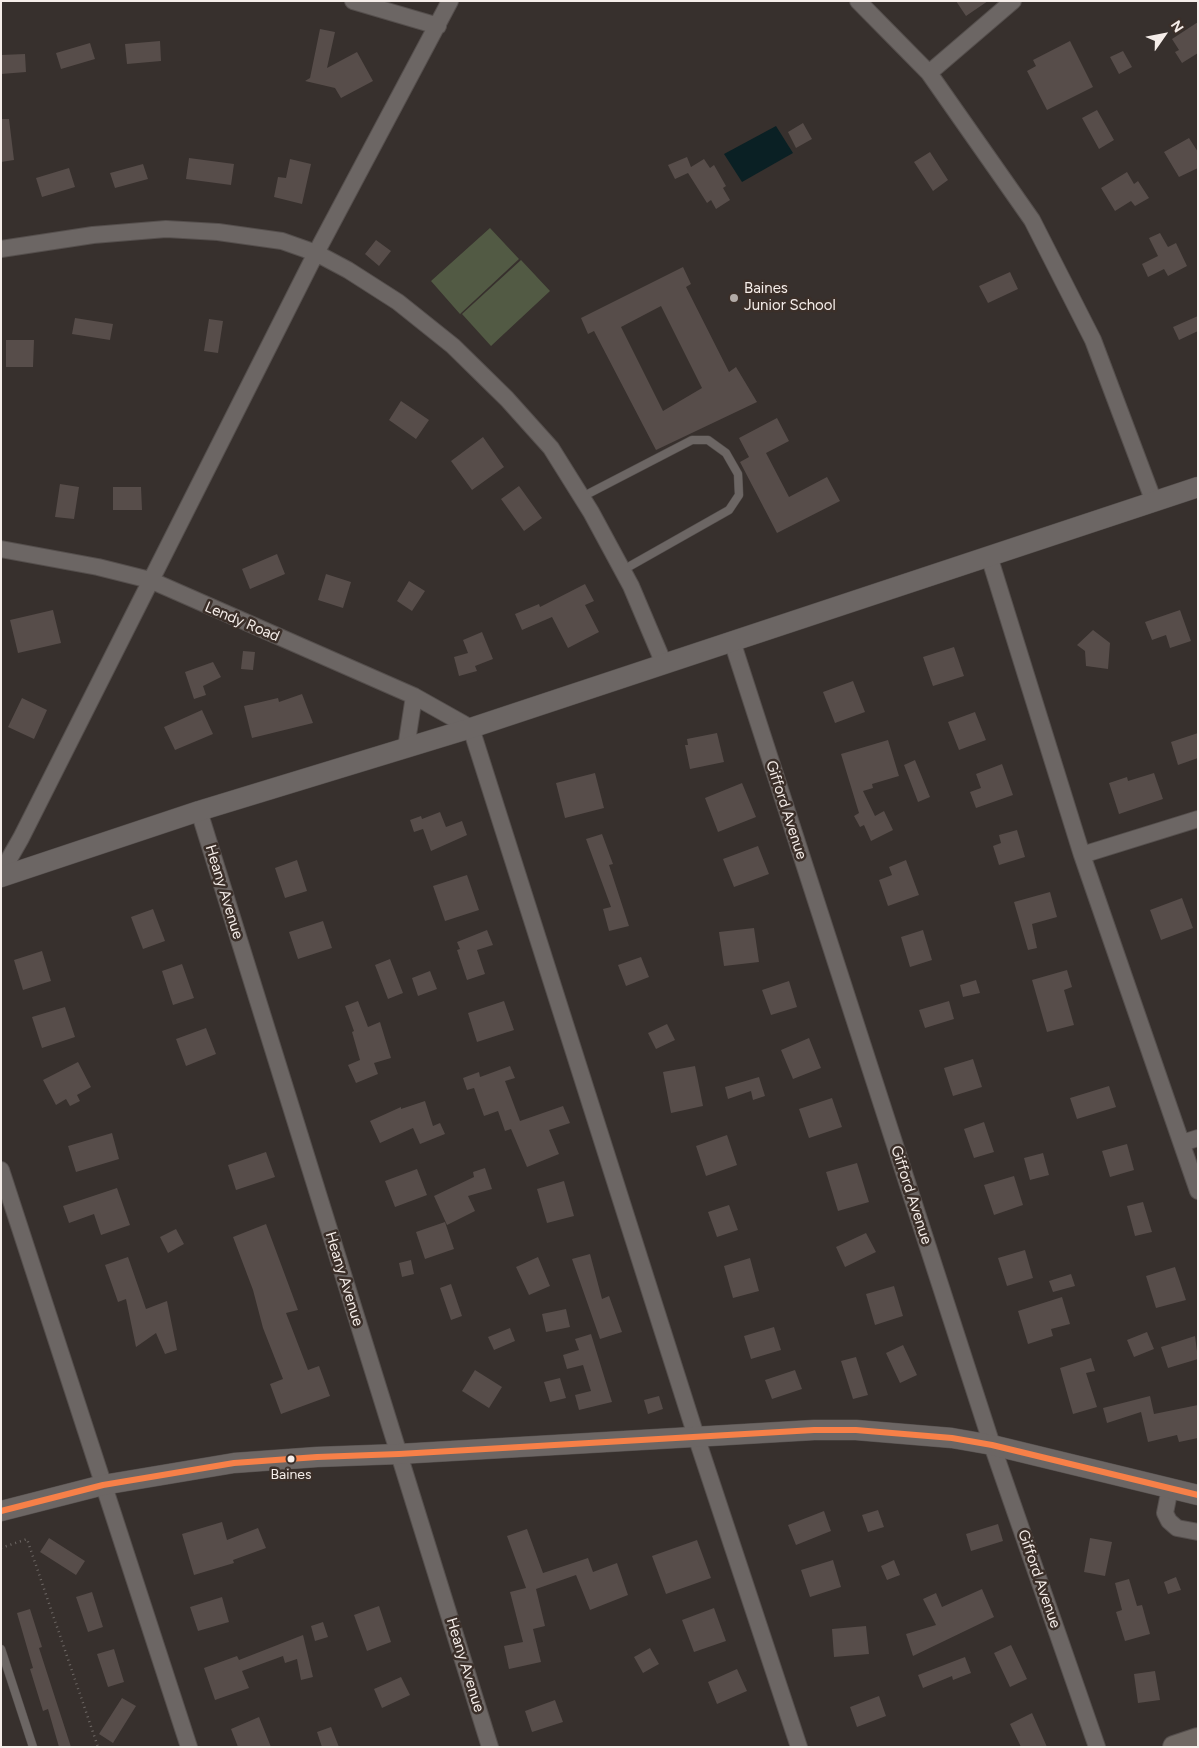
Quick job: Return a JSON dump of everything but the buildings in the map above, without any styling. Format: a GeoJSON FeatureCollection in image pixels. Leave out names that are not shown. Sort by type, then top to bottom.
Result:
{"type":"FeatureCollection","features":[{"type":"Feature","properties":{"kind":"main road"},"geometry":{"type":"LineString","coordinates":[[1174,1747],[1198,1738]]}},
{"type":"Feature","properties":{"kind":"street"},"geometry":{"type":"LineString","coordinates":[[353,1],[438,26]]}},
{"type":"Feature","properties":{"kind":"street"},"geometry":{"type":"LineString","coordinates":[[1,875],[316,253],[450,1]]}},
{"type":"Feature","properties":{"kind":"street"},"geometry":{"type":"LineString","coordinates":[[858,1],[929,73],[1032,220],[1093,340],[1154,502]]}},
{"type":"Feature","properties":{"kind":"street"},"geometry":{"type":"LineString","coordinates":[[929,73],[1013,1]]}},
{"type":"Feature","properties":{"kind":"street"},"geometry":{"type":"LineString","coordinates":[[1,249],[93,234],[166,230],[218,232],[282,241],[316,253],[398,302],[453,346],[508,399],[551,448],[582,497],[623,570],[664,664]]}},
{"type":"Feature","properties":{"kind":"street"},"geometry":{"type":"LineString","coordinates":[[1,875],[198,811],[471,728],[1198,488]]}},
{"type":"Feature","properties":{"kind":"street","name":"Lendy Road"},"geometry":{"type":"LineString","coordinates":[[1,549],[98,567],[150,580],[414,696],[471,728]]}},
{"type":"Feature","properties":{"kind":"street"},"geometry":{"type":"LineString","coordinates":[[989,556],[1082,856],[1190,1140],[1198,1191]]}},
{"type":"Feature","properties":{"kind":"street","name":"Gifford Avenue"},"geometry":{"type":"LineString","coordinates":[[732,641],[992,1445],[1097,1747]]}},
{"type":"Feature","properties":{"kind":"street"},"geometry":{"type":"LineString","coordinates":[[406,748],[414,696]]}},
{"type":"Feature","properties":{"kind":"street"},"geometry":{"type":"LineString","coordinates":[[471,728],[696,1436],[799,1747]]}},
{"type":"Feature","properties":{"kind":"street","name":"Heany Avenue"},"geometry":{"type":"LineString","coordinates":[[198,811],[490,1747]]}},
{"type":"Feature","properties":{"kind":"street"},"geometry":{"type":"LineString","coordinates":[[1082,856],[1198,819]]}},
{"type":"Feature","properties":{"kind":"street"},"geometry":{"type":"LineString","coordinates":[[1,1170],[190,1747]]}},
{"type":"Feature","properties":{"kind":"street"},"geometry":{"type":"LineString","coordinates":[[1,1511],[103,1484],[234,1463],[696,1436],[856,1430],[952,1438],[992,1445],[1198,1495]]}},
{"type":"Feature","properties":{"kind":"street"},"geometry":{"type":"LineString","coordinates":[[1170,1488],[1165,1513],[1169,1521],[1177,1528],[1198,1532]]}},
{"type":"Feature","properties":{"kind":"lane"},"geometry":{"type":"LineString","coordinates":[[582,497],[692,440],[708,440],[726,453],[738,474],[739,495],[729,510],[623,570]]}},
{"type":"Feature","properties":{"kind":"lane"},"geometry":{"type":"LineString","coordinates":[[1,1649],[33,1747]]}},
{"type":"Feature","properties":{"kind":"lane"},"geometry":{"type":"LineString","coordinates":[[1,1679],[10,1676]]}},
{"type":"Feature","properties":{"kind":"path"},"geometry":{"type":"LineString","coordinates":[[1,1548],[27,1540],[98,1747]]}},
{"type":"Feature","properties":{"kind":"green space"},"geometry":{"type":"Polygon","coordinates":[[[490,228],[519,259],[460,314],[431,281],[490,228]]]}},
{"type":"Feature","properties":{"kind":"green space"},"geometry":{"type":"Polygon","coordinates":[[[521,260],[550,291],[491,346],[462,314],[521,260]]]}},
{"type":"Feature","properties":{"kind":"water"},"geometry":{"type":"Polygon","coordinates":[[[776,126],[793,153],[742,182],[724,154],[776,126]]]}},
{"type":"Feature","properties":{"kind":"transit line"},"geometry":{"type":"LineString","coordinates":[[1,1511],[103,1485],[234,1463],[814,1430],[856,1430],[952,1438],[992,1445],[1198,1495]]}},
{"type":"Feature","properties":{"kind":"place","name":"Baines Junior School"},"geometry":{"type":"Point","coordinates":[734,298]}},
{"type":"Feature","properties":{"kind":"place","name":"Baines"},"geometry":{"type":"Point","coordinates":[291,1459]}}]}
